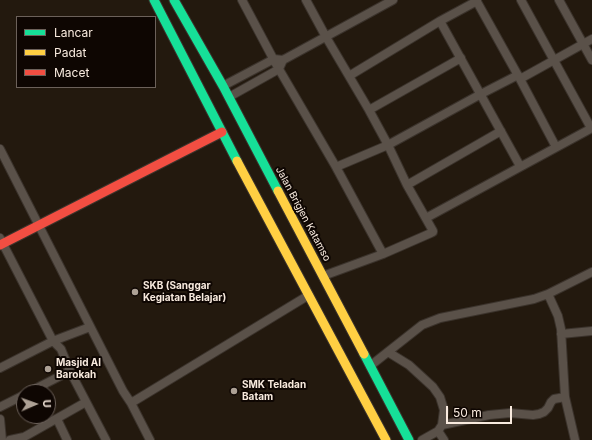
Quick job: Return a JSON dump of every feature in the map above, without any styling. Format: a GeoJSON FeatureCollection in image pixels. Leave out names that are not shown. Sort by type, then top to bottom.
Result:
{"type":"FeatureCollection","features":[{"type":"Feature","properties":{"kind":"main road"},"geometry":{"type":"LineString","coordinates":[[154,0],[222,132],[386,440]]}},
{"type":"Feature","properties":{"kind":"main road","name":"Jalan Brigjen Katamso"},"geometry":{"type":"LineString","coordinates":[[174,0],[229,97],[324,276],[408,440]]}},
{"type":"Feature","properties":{"kind":"main road"},"geometry":{"type":"LineString","coordinates":[[1,242],[39,225],[222,132]]}},
{"type":"Feature","properties":{"kind":"street"},"geometry":{"type":"LineString","coordinates":[[242,0],[383,254]]}},
{"type":"Feature","properties":{"kind":"street"},"geometry":{"type":"LineString","coordinates":[[307,0],[326,37],[369,110],[407,185],[433,231],[432,233],[383,254],[324,276]]}},
{"type":"Feature","properties":{"kind":"street"},"geometry":{"type":"LineString","coordinates":[[223,86],[274,59],[283,60],[393,0]]}},
{"type":"Feature","properties":{"kind":"street"},"geometry":{"type":"LineString","coordinates":[[349,76],[476,0],[556,147]]}},
{"type":"Feature","properties":{"kind":"street"},"geometry":{"type":"LineString","coordinates":[[426,218],[592,128],[521,0]]}},
{"type":"Feature","properties":{"kind":"street"},"geometry":{"type":"LineString","coordinates":[[559,0],[592,60]]}},
{"type":"Feature","properties":{"kind":"street"},"geometry":{"type":"LineString","coordinates":[[440,21],[520,166]]}},
{"type":"Feature","properties":{"kind":"street"},"geometry":{"type":"LineString","coordinates":[[336,167],[388,145],[481,94],[554,60],[592,40]]}},
{"type":"Feature","properties":{"kind":"street"},"geometry":{"type":"LineString","coordinates":[[369,110],[461,58]]}},
{"type":"Feature","properties":{"kind":"street"},"geometry":{"type":"LineString","coordinates":[[229,97],[279,69],[283,60]]}},
{"type":"Feature","properties":{"kind":"street"},"geometry":{"type":"LineString","coordinates":[[407,185],[501,131]]}},
{"type":"Feature","properties":{"kind":"street"},"geometry":{"type":"LineString","coordinates":[[0,149],[90,328],[150,440]]}},
{"type":"Feature","properties":{"kind":"street"},"geometry":{"type":"LineString","coordinates":[[1,242],[53,341],[61,349],[70,371],[106,440]]}},
{"type":"Feature","properties":{"kind":"street"},"geometry":{"type":"LineString","coordinates":[[370,366],[422,325],[440,318],[534,299],[548,294],[592,272]]}},
{"type":"Feature","properties":{"kind":"street"},"geometry":{"type":"LineString","coordinates":[[548,294],[558,316],[561,334],[565,397],[575,440]]}},
{"type":"Feature","properties":{"kind":"street"},"geometry":{"type":"LineString","coordinates":[[131,403],[309,295]]}},
{"type":"Feature","properties":{"kind":"street"},"geometry":{"type":"LineString","coordinates":[[0,368],[53,341],[90,328]]}},
{"type":"Feature","properties":{"kind":"street"},"geometry":{"type":"LineString","coordinates":[[561,334],[592,331]]}},
{"type":"Feature","properties":{"kind":"street"},"geometry":{"type":"LineString","coordinates":[[388,352],[410,365],[433,387],[440,397],[444,410],[440,428],[444,440]]}},
{"type":"Feature","properties":{"kind":"street"},"geometry":{"type":"LineString","coordinates":[[45,384],[70,371]]}},
{"type":"Feature","properties":{"kind":"street"},"geometry":{"type":"LineString","coordinates":[[422,440],[440,428],[488,415],[510,413],[538,414],[544,412],[548,408],[554,398],[565,397]]}},
{"type":"Feature","properties":{"kind":"street"},"geometry":{"type":"LineString","coordinates":[[0,407],[16,398]]}},
{"type":"Feature","properties":{"kind":"street"},"geometry":{"type":"LineString","coordinates":[[10,440],[25,438],[86,402]]}},
{"type":"Feature","properties":{"kind":"street"},"geometry":{"type":"LineString","coordinates":[[0,419],[2,440]]}},
{"type":"Feature","properties":{"kind":"street"},"geometry":{"type":"LineString","coordinates":[[57,419],[67,440]]}},
{"type":"Feature","properties":{"kind":"traffic: fast"},"geometry":{"type":"LineString","coordinates":[[154,0],[237,161]]}},
{"type":"Feature","properties":{"kind":"traffic: fast"},"geometry":{"type":"LineString","coordinates":[[174,0],[223,86],[278,191]]}},
{"type":"Feature","properties":{"kind":"traffic: fast"},"geometry":{"type":"LineString","coordinates":[[364,354],[409,440]]}},
{"type":"Feature","properties":{"kind":"traffic: slow"},"geometry":{"type":"LineString","coordinates":[[237,161],[386,440]]}},
{"type":"Feature","properties":{"kind":"traffic: slow"},"geometry":{"type":"LineString","coordinates":[[278,191],[364,354]]}},
{"type":"Feature","properties":{"kind":"traffic: jam"},"geometry":{"type":"LineString","coordinates":[[0,245],[222,132]]}},
{"type":"Feature","properties":{"kind":"place","name":"SKB (Sanggar Kegiatan Belajar)"},"geometry":{"type":"Point","coordinates":[135,292]}},
{"type":"Feature","properties":{"kind":"place","name":"Masjid Al Barokah"},"geometry":{"type":"Point","coordinates":[48,369]}},
{"type":"Feature","properties":{"kind":"place","name":"SMK Teladan Batam"},"geometry":{"type":"Point","coordinates":[234,391]}}]}
